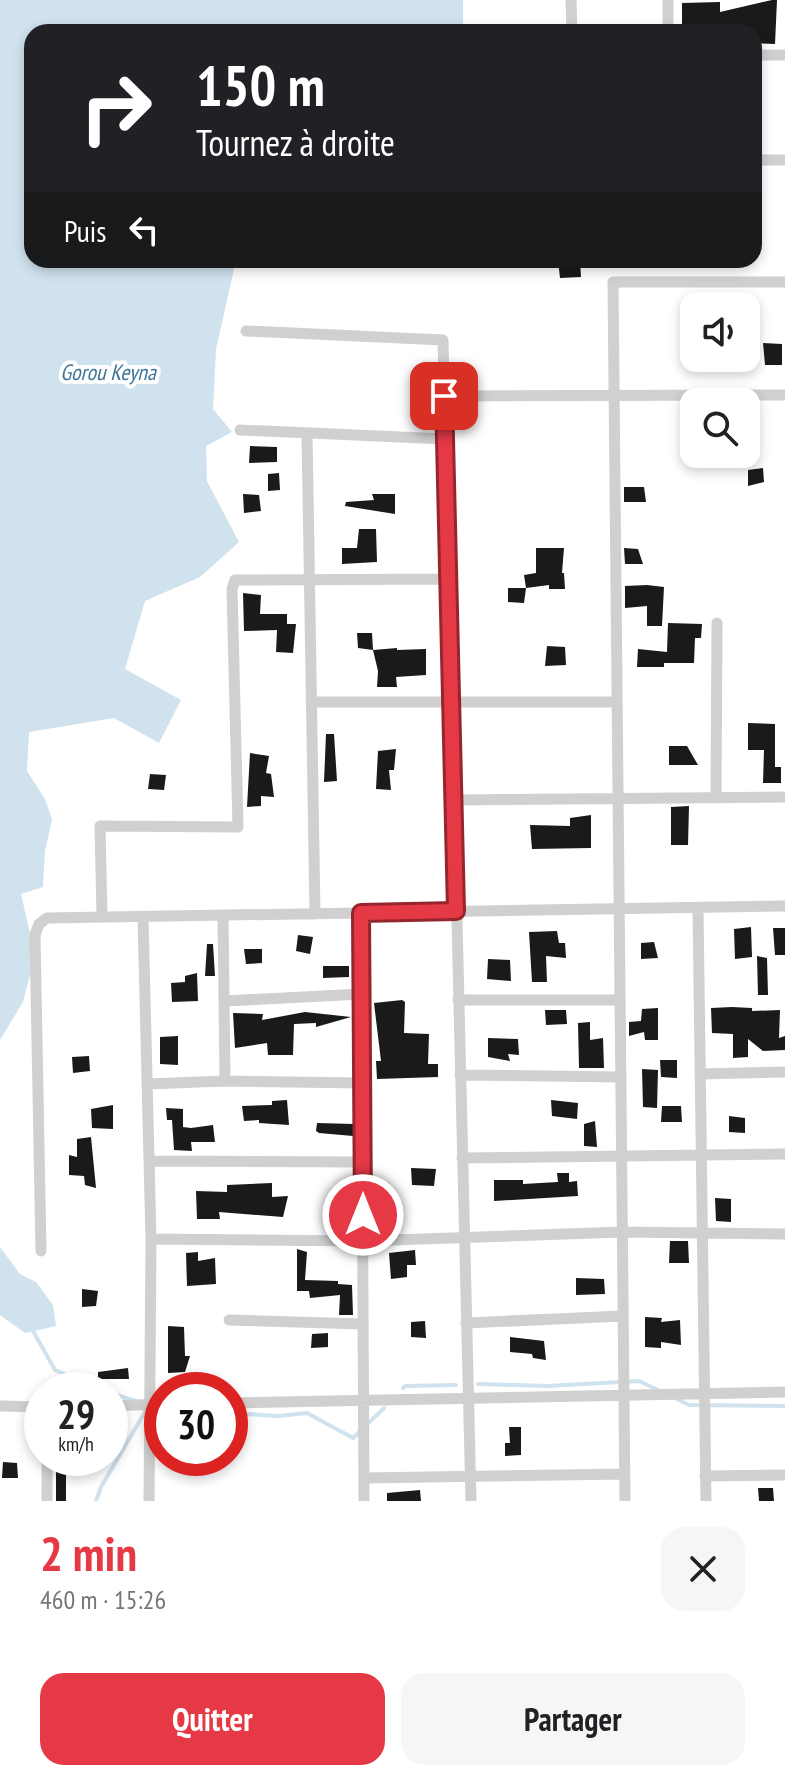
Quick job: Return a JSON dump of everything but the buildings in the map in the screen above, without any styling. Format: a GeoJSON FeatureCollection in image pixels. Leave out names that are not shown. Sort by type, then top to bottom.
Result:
{"type":"FeatureCollection","features":[{"type":"Feature","properties":{"kind":"street"},"geometry":{"type":"LineString","coordinates":[[571,0],[572,24]]}},
{"type":"Feature","properties":{"kind":"street"},"geometry":{"type":"LineString","coordinates":[[668,0],[668,24]]}},
{"type":"Feature","properties":{"kind":"street"},"geometry":{"type":"LineString","coordinates":[[762,55],[785,55]]}},
{"type":"Feature","properties":{"kind":"street"},"geometry":{"type":"LineString","coordinates":[[762,160],[785,160]]}},
{"type":"Feature","properties":{"kind":"street"},"geometry":{"type":"LineString","coordinates":[[625,1501],[613,282],[785,282]]}},
{"type":"Feature","properties":{"kind":"street"},"geometry":{"type":"LineString","coordinates":[[246,331],[443,340],[471,1501]]}},
{"type":"Feature","properties":{"kind":"street"},"geometry":{"type":"LineString","coordinates":[[444,396],[785,395]]}},
{"type":"Feature","properties":{"kind":"street"},"geometry":{"type":"LineString","coordinates":[[240,430],[445,439]]}},
{"type":"Feature","properties":{"kind":"street"},"geometry":{"type":"LineString","coordinates":[[307,433],[315,914]]}},
{"type":"Feature","properties":{"kind":"street"},"geometry":{"type":"LineString","coordinates":[[102,917],[100,826],[238,827],[235,580],[448,579]]}},
{"type":"Feature","properties":{"kind":"street"},"geometry":{"type":"LineString","coordinates":[[716,797],[717,623]]}},
{"type":"Feature","properties":{"kind":"street"},"geometry":{"type":"LineString","coordinates":[[311,702],[617,702]]}},
{"type":"Feature","properties":{"kind":"street"},"geometry":{"type":"LineString","coordinates":[[453,800],[785,797]]}},
{"type":"Feature","properties":{"kind":"street"},"geometry":{"type":"LineString","coordinates":[[41,1251],[35,935],[39,924],[47,918],[785,906]]}},
{"type":"Feature","properties":{"kind":"street"},"geometry":{"type":"LineString","coordinates":[[698,908],[706,1501]]}},
{"type":"Feature","properties":{"kind":"street"},"geometry":{"type":"LineString","coordinates":[[361,913],[364,1501]]}},
{"type":"Feature","properties":{"kind":"street"},"geometry":{"type":"LineString","coordinates":[[223,915],[225,1081]]}},
{"type":"Feature","properties":{"kind":"street"},"geometry":{"type":"LineString","coordinates":[[143,917],[155,1372]]}},
{"type":"Feature","properties":{"kind":"street"},"geometry":{"type":"LineString","coordinates":[[224,1001],[362,994]]}},
{"type":"Feature","properties":{"kind":"street"},"geometry":{"type":"LineString","coordinates":[[458,1000],[620,1000]]}},
{"type":"Feature","properties":{"kind":"street"},"geometry":{"type":"LineString","coordinates":[[700,1074],[785,1072]]}},
{"type":"Feature","properties":{"kind":"street"},"geometry":{"type":"LineString","coordinates":[[460,1075],[621,1077]]}},
{"type":"Feature","properties":{"kind":"street"},"geometry":{"type":"LineString","coordinates":[[147,1084],[225,1081],[362,1083]]}},
{"type":"Feature","properties":{"kind":"street"},"geometry":{"type":"LineString","coordinates":[[462,1158],[785,1154]]}},
{"type":"Feature","properties":{"kind":"street"},"geometry":{"type":"LineString","coordinates":[[149,1161],[362,1162]]}},
{"type":"Feature","properties":{"kind":"street"},"geometry":{"type":"LineString","coordinates":[[151,1239],[363,1241],[622,1232],[785,1234]]}},
{"type":"Feature","properties":{"kind":"street"},"geometry":{"type":"LineString","coordinates":[[466,1323],[623,1316]]}},
{"type":"Feature","properties":{"kind":"street"},"geometry":{"type":"LineString","coordinates":[[229,1320],[363,1324]]}},
{"type":"Feature","properties":{"kind":"street"},"geometry":{"type":"LineString","coordinates":[[248,1402],[785,1392]]}},
{"type":"Feature","properties":{"kind":"street"},"geometry":{"type":"LineString","coordinates":[[0,1406],[24,1407]]}},
{"type":"Feature","properties":{"kind":"street"},"geometry":{"type":"LineString","coordinates":[[364,1478],[624,1474]]}},
{"type":"Feature","properties":{"kind":"street"},"geometry":{"type":"LineString","coordinates":[[705,1476],[785,1475]]}},
{"type":"Feature","properties":{"kind":"street"},"geometry":{"type":"LineString","coordinates":[[47,1476],[47,1501]]}},
{"type":"Feature","properties":{"kind":"street"},"geometry":{"type":"LineString","coordinates":[[149,1501],[151,1476]]}},
{"type":"Feature","properties":{"kind":"water","name":"Gorou Keyna"},"geometry":{"type":"Polygon","coordinates":[[[0,0],[463,0],[463,24],[24,24],[24,268],[234,268],[216,349],[213,409],[232,432],[206,446],[207,481],[239,542],[200,577],[145,601],[125,669],[181,700],[159,743],[114,718],[29,732],[27,771],[45,799],[52,819],[45,851],[43,887],[21,894],[35,955],[23,1002],[0,1040],[0,0]]]}},
{"type":"Feature","properties":{"kind":"water"},"geometry":{"type":"Polygon","coordinates":[[[0,1247],[20,1274],[36,1282],[53,1305],[56,1326],[25,1333],[0,1315],[0,1247]]]}},
{"type":"Feature","properties":{"kind":"waterway"},"geometry":{"type":"LineString","coordinates":[[32,1329],[55,1370],[60,1372]]}},
{"type":"Feature","properties":{"kind":"waterway"},"geometry":{"type":"LineString","coordinates":[[478,1384],[547,1386],[639,1381],[658,1390]]}},
{"type":"Feature","properties":{"kind":"waterway"},"geometry":{"type":"LineString","coordinates":[[403,1388],[456,1385]]}},
{"type":"Feature","properties":{"kind":"waterway"},"geometry":{"type":"LineString","coordinates":[[673,1397],[689,1405],[785,1406]]}},
{"type":"Feature","properties":{"kind":"waterway"},"geometry":{"type":"LineString","coordinates":[[128,1399],[136,1401]]}},
{"type":"Feature","properties":{"kind":"waterway"},"geometry":{"type":"LineString","coordinates":[[248,1414],[278,1416],[307,1413],[353,1438],[384,1408]]}},
{"type":"Feature","properties":{"kind":"waterway"},"geometry":{"type":"LineString","coordinates":[[96,1501],[144,1414]]}},
{"type":"Feature","properties":{"kind":"route"},"geometry":{"type":"LineString","coordinates":[[363,1215],[361,913],[456,911],[444,396]]}}]}
